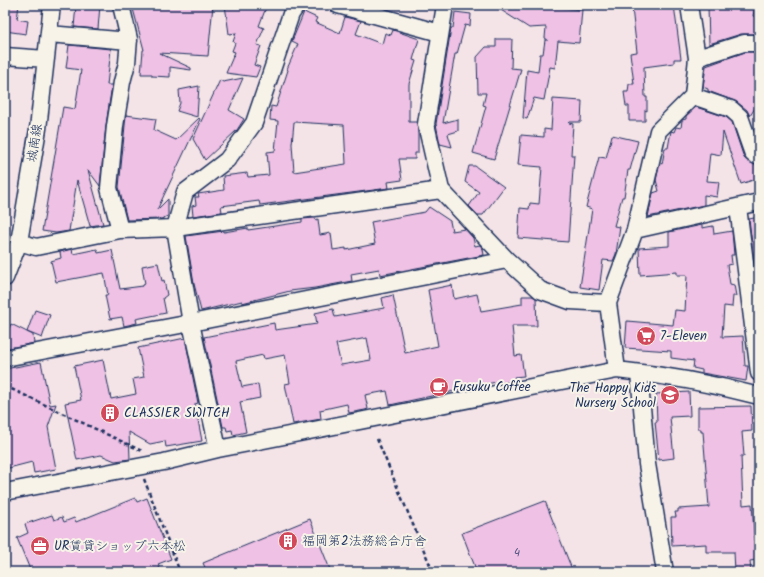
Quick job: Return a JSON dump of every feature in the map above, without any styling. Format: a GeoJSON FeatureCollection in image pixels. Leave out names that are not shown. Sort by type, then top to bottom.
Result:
{"type":"FeatureCollection","features":[{"type":"Feature","properties":{"kind":"street","name":"城南線"},"geometry":{"type":"LineString","coordinates":[[6,275],[19,242],[38,129],[52,5]]}},
{"type":"Feature","properties":{"kind":"street"},"geometry":{"type":"LineString","coordinates":[[120,230],[109,188],[115,126],[122,82],[127,63],[129,41],[121,5]]}},
{"type":"Feature","properties":{"kind":"street"},"geometry":{"type":"LineString","coordinates":[[218,449],[191,323],[175,228],[185,192],[228,160],[254,123],[291,14],[297,5]]}},
{"type":"Feature","properties":{"kind":"street"},"geometry":{"type":"LineString","coordinates":[[338,5],[440,33]]}},
{"type":"Feature","properties":{"kind":"street"},"geometry":{"type":"LineString","coordinates":[[445,5],[426,124],[441,190],[507,260],[540,290],[570,302],[608,303]]}},
{"type":"Feature","properties":{"kind":"street"},"geometry":{"type":"LineString","coordinates":[[617,370],[608,303],[635,230],[658,131],[693,96],[697,58],[689,5]]}},
{"type":"Feature","properties":{"kind":"street"},"geometry":{"type":"LineString","coordinates":[[49,34],[129,41]]}},
{"type":"Feature","properties":{"kind":"street"},"geometry":{"type":"LineString","coordinates":[[697,58],[744,43],[759,43]]}},
{"type":"Feature","properties":{"kind":"street"},"geometry":{"type":"LineString","coordinates":[[5,56],[46,59]]}},
{"type":"Feature","properties":{"kind":"street"},"geometry":{"type":"LineString","coordinates":[[693,96],[731,109],[740,118],[753,154],[759,157]]}},
{"type":"Feature","properties":{"kind":"street"},"geometry":{"type":"LineString","coordinates":[[19,242],[36,247],[120,230],[175,228],[441,190]]}},
{"type":"Feature","properties":{"kind":"street"},"geometry":{"type":"LineString","coordinates":[[635,230],[759,202]]}},
{"type":"Feature","properties":{"kind":"street"},"geometry":{"type":"LineString","coordinates":[[738,207],[759,373]]}},
{"type":"Feature","properties":{"kind":"street"},"geometry":{"type":"LineString","coordinates":[[5,358],[191,323],[507,260]]}},
{"type":"Feature","properties":{"kind":"street"},"geometry":{"type":"LineString","coordinates":[[5,492],[164,462],[218,449],[617,370],[729,388],[759,396]]}},
{"type":"Feature","properties":{"kind":"street"},"geometry":{"type":"LineString","coordinates":[[639,373],[647,464],[665,572]]}},
{"type":"Feature","properties":{"kind":"path"},"geometry":{"type":"LineString","coordinates":[[5,386],[164,462]]}},
{"type":"Feature","properties":{"kind":"path"},"geometry":{"type":"LineString","coordinates":[[377,439],[433,572]]}},
{"type":"Feature","properties":{"kind":"path"},"geometry":{"type":"LineString","coordinates":[[140,466],[180,572]]}},
{"type":"Feature","properties":{"kind":"building"},"geometry":{"type":"Polygon","coordinates":[[[5,5],[19,5],[17,19],[28,21],[26,34],[5,31],[5,5]]]}},
{"type":"Feature","properties":{"kind":"building"},"geometry":{"type":"Polygon","coordinates":[[[76,5],[100,5],[98,29],[74,27],[76,5]]]}},
{"type":"Feature","properties":{"kind":"building"},"geometry":{"type":"Polygon","coordinates":[[[132,5],[213,5],[208,56],[159,53],[191,68],[191,70],[170,67],[170,77],[141,74],[144,50],[132,5]]]}},
{"type":"Feature","properties":{"kind":"building"},"geometry":{"type":"Polygon","coordinates":[[[225,5],[267,5],[259,26],[264,28],[257,45],[261,46],[254,65],[260,67],[256,77],[226,73],[235,52],[232,51],[236,33],[229,34],[225,5]]]}},
{"type":"Feature","properties":{"kind":"building"},"geometry":{"type":"Polygon","coordinates":[[[493,5],[523,5],[521,9],[562,8],[582,10],[579,43],[558,41],[555,68],[550,67],[544,100],[534,98],[527,119],[523,118],[527,70],[538,72],[540,54],[543,54],[545,40],[548,40],[545,38],[546,27],[529,28],[493,5]]]}},
{"type":"Feature","properties":{"kind":"building"},"geometry":{"type":"Polygon","coordinates":[[[656,5],[674,5],[681,59],[674,59],[674,63],[644,67],[645,97],[647,97],[645,121],[629,121],[629,106],[626,106],[624,92],[628,92],[629,84],[634,84],[630,53],[637,52],[632,8],[656,5]]]}},
{"type":"Feature","properties":{"kind":"building"},"geometry":{"type":"Polygon","coordinates":[[[708,5],[755,6],[753,16],[759,17],[759,34],[741,34],[709,44],[708,5]]]}},
{"type":"Feature","properties":{"kind":"building"},"geometry":{"type":"Polygon","coordinates":[[[304,12],[317,18],[315,22],[340,33],[345,17],[361,21],[356,34],[382,44],[385,33],[391,35],[393,30],[419,39],[413,60],[416,61],[409,84],[409,122],[417,122],[418,134],[418,153],[415,153],[415,159],[399,159],[402,180],[388,182],[389,188],[260,205],[259,201],[221,206],[222,212],[193,216],[192,206],[196,205],[195,197],[199,197],[198,194],[224,190],[223,176],[247,173],[248,177],[269,175],[267,152],[275,151],[278,121],[270,120],[271,106],[276,107],[288,70],[287,69],[298,44],[292,41],[304,12]],[[294,122],[292,144],[294,172],[346,164],[344,125],[294,122]]]}},
{"type":"Feature","properties":{"kind":"building"},"geometry":{"type":"Polygon","coordinates":[[[455,12],[471,14],[470,26],[465,25],[457,54],[455,54],[443,123],[458,119],[458,131],[448,134],[452,147],[440,144],[436,124],[451,28],[453,28],[455,12]]]}},
{"type":"Feature","properties":{"kind":"building"},"geometry":{"type":"Polygon","coordinates":[[[496,39],[512,39],[511,68],[521,69],[494,159],[473,153],[486,106],[483,105],[486,93],[478,93],[477,57],[486,47],[496,47],[496,39]]]}},
{"type":"Feature","properties":{"kind":"building"},"geometry":{"type":"Polygon","coordinates":[[[69,45],[111,49],[107,85],[112,85],[106,125],[100,186],[88,170],[103,224],[90,226],[77,180],[69,231],[56,233],[42,231],[63,107],[75,109],[81,70],[66,68],[69,45]]]}},
{"type":"Feature","properties":{"kind":"building"},"geometry":{"type":"Polygon","coordinates":[[[745,52],[759,52],[759,96],[755,108],[750,116],[747,110],[737,102],[708,91],[708,89],[703,87],[706,66],[745,52]]]}},
{"type":"Feature","properties":{"kind":"building"},"geometry":{"type":"Polygon","coordinates":[[[243,78],[229,110],[244,119],[237,130],[205,160],[193,139],[220,80],[223,82],[243,78]]]}},
{"type":"Feature","properties":{"kind":"building"},"geometry":{"type":"Polygon","coordinates":[[[199,86],[197,117],[177,111],[180,103],[179,90],[199,86]]]}},
{"type":"Feature","properties":{"kind":"building"},"geometry":{"type":"Polygon","coordinates":[[[553,99],[582,101],[581,122],[569,123],[573,124],[571,155],[574,155],[568,242],[518,238],[520,208],[529,209],[530,203],[539,204],[542,167],[518,165],[521,135],[544,137],[544,129],[551,130],[553,99]]]}},
{"type":"Feature","properties":{"kind":"building"},"geometry":{"type":"Polygon","coordinates":[[[696,107],[726,117],[732,122],[744,158],[759,166],[759,178],[741,184],[723,132],[721,155],[710,153],[707,181],[719,182],[717,197],[704,195],[704,205],[648,217],[653,193],[659,191],[656,180],[660,163],[662,164],[665,148],[668,148],[671,131],[674,132],[676,127],[681,128],[682,120],[686,119],[686,116],[696,107]]]}},
{"type":"Feature","properties":{"kind":"building"},"geometry":{"type":"Polygon","coordinates":[[[126,115],[156,119],[154,130],[176,140],[199,118],[200,119],[157,210],[168,199],[168,216],[161,219],[127,220],[119,187],[126,115]]]}},
{"type":"Feature","properties":{"kind":"building"},"geometry":{"type":"Polygon","coordinates":[[[612,135],[638,141],[630,170],[628,170],[624,197],[622,197],[614,226],[620,227],[616,254],[613,261],[603,260],[599,290],[580,287],[592,209],[586,207],[599,157],[606,158],[612,135]]]}},
{"type":"Feature","properties":{"kind":"building"},"geometry":{"type":"Polygon","coordinates":[[[469,166],[475,166],[504,187],[483,215],[478,215],[469,206],[479,192],[465,182],[469,166]]]}},
{"type":"Feature","properties":{"kind":"building"},"geometry":{"type":"Polygon","coordinates":[[[429,207],[450,221],[452,231],[465,229],[473,238],[475,246],[480,245],[483,249],[484,255],[380,275],[379,269],[351,274],[352,281],[290,291],[201,311],[194,284],[186,236],[248,228],[248,230],[302,222],[302,219],[315,218],[316,220],[318,219],[320,235],[331,233],[333,250],[346,248],[346,250],[375,244],[371,222],[425,212],[429,207]]]}},
{"type":"Feature","properties":{"kind":"building"},"geometry":{"type":"Polygon","coordinates":[[[759,217],[759,269],[755,269],[749,219],[759,217]]]}},
{"type":"Feature","properties":{"kind":"building"},"geometry":{"type":"Polygon","coordinates":[[[702,225],[702,228],[713,226],[714,234],[732,231],[734,255],[731,255],[732,264],[727,265],[730,284],[734,285],[736,296],[733,296],[732,307],[724,306],[722,337],[743,336],[745,366],[748,366],[746,381],[702,373],[702,370],[693,368],[694,361],[671,358],[671,351],[625,348],[627,321],[673,325],[675,310],[685,311],[687,275],[677,275],[677,272],[640,275],[639,248],[669,246],[669,232],[702,225]]]}},
{"type":"Feature","properties":{"kind":"building"},"geometry":{"type":"Polygon","coordinates":[[[72,249],[73,254],[97,249],[98,253],[112,250],[120,289],[143,286],[145,284],[142,266],[158,263],[167,295],[163,298],[166,313],[136,319],[137,323],[124,326],[122,317],[110,319],[105,295],[108,295],[104,273],[56,282],[51,261],[61,258],[60,252],[72,249]]]}},
{"type":"Feature","properties":{"kind":"building"},"geometry":{"type":"Polygon","coordinates":[[[452,285],[454,299],[477,294],[481,311],[522,304],[522,296],[532,296],[536,298],[537,326],[512,326],[515,356],[521,355],[524,376],[514,377],[515,381],[496,384],[496,382],[390,405],[387,391],[365,395],[368,409],[349,413],[347,404],[320,410],[321,419],[293,424],[285,384],[290,383],[285,355],[264,359],[263,355],[236,361],[242,387],[258,384],[260,398],[240,402],[246,432],[233,435],[232,430],[227,431],[226,427],[223,427],[204,337],[274,323],[275,330],[317,324],[315,313],[333,309],[335,317],[384,308],[382,298],[393,295],[405,353],[438,346],[428,290],[452,285]],[[367,338],[336,344],[341,365],[371,360],[367,338]]]}},
{"type":"Feature","properties":{"kind":"building"},"geometry":{"type":"Polygon","coordinates":[[[35,310],[50,315],[42,338],[27,332],[35,310]]]}},
{"type":"Feature","properties":{"kind":"building"},"geometry":{"type":"Polygon","coordinates":[[[11,324],[33,335],[34,343],[9,348],[5,346],[5,336],[11,324]]]}},
{"type":"Feature","properties":{"kind":"building"},"geometry":{"type":"Polygon","coordinates":[[[185,338],[198,403],[195,404],[202,441],[166,447],[165,441],[150,444],[129,432],[130,459],[115,461],[101,455],[77,460],[65,403],[81,400],[74,366],[103,360],[111,399],[136,394],[133,379],[144,377],[138,348],[185,338]]]}},
{"type":"Feature","properties":{"kind":"building"},"geometry":{"type":"Polygon","coordinates":[[[41,362],[50,405],[56,404],[48,427],[56,469],[34,473],[32,462],[5,469],[5,369],[41,362]]]}},
{"type":"Feature","properties":{"kind":"building"},"geometry":{"type":"Polygon","coordinates":[[[689,392],[690,416],[670,417],[674,458],[659,460],[655,422],[657,422],[656,394],[689,392]]]}},
{"type":"Feature","properties":{"kind":"building"},"geometry":{"type":"Polygon","coordinates":[[[751,406],[752,431],[742,432],[744,456],[741,456],[743,505],[752,504],[756,560],[750,561],[751,572],[735,572],[734,552],[706,552],[706,544],[672,546],[671,517],[676,517],[675,512],[678,512],[678,509],[709,507],[703,432],[701,432],[701,429],[698,429],[698,407],[751,406]]]}},
{"type":"Feature","properties":{"kind":"building"},"geometry":{"type":"Polygon","coordinates":[[[135,498],[137,502],[147,498],[171,559],[158,564],[161,572],[31,572],[17,538],[28,533],[25,524],[52,515],[54,520],[62,517],[64,522],[74,518],[76,522],[135,498]]]}},
{"type":"Feature","properties":{"kind":"building"},"geometry":{"type":"Polygon","coordinates":[[[545,501],[573,572],[477,572],[462,533],[545,501]]]}},
{"type":"Feature","properties":{"kind":"building","name":"福岡第2法務総合庁舎"},"geometry":{"type":"Polygon","coordinates":[[[310,519],[331,572],[207,572],[203,563],[310,519]]]}},
{"type":"Feature","properties":{"kind":"place","name":"7-Eleven"},"geometry":{"type":"Point","coordinates":[646,336]}},
{"type":"Feature","properties":{"kind":"place","name":"Fusuku Coffee"},"geometry":{"type":"Point","coordinates":[439,387]}},
{"type":"Feature","properties":{"kind":"place","name":"The Happy Kids Nursery School"},"geometry":{"type":"Point","coordinates":[670,395]}},
{"type":"Feature","properties":{"kind":"place","name":"CLASSIER SWITCH"},"geometry":{"type":"Point","coordinates":[110,413]}},
{"type":"Feature","properties":{"kind":"place","name":"福岡第2法務総合庁舎"},"geometry":{"type":"Point","coordinates":[288,541]}},
{"type":"Feature","properties":{"kind":"place","name":"UR賃貸ショップ六本松"},"geometry":{"type":"Point","coordinates":[40,546]}}]}
